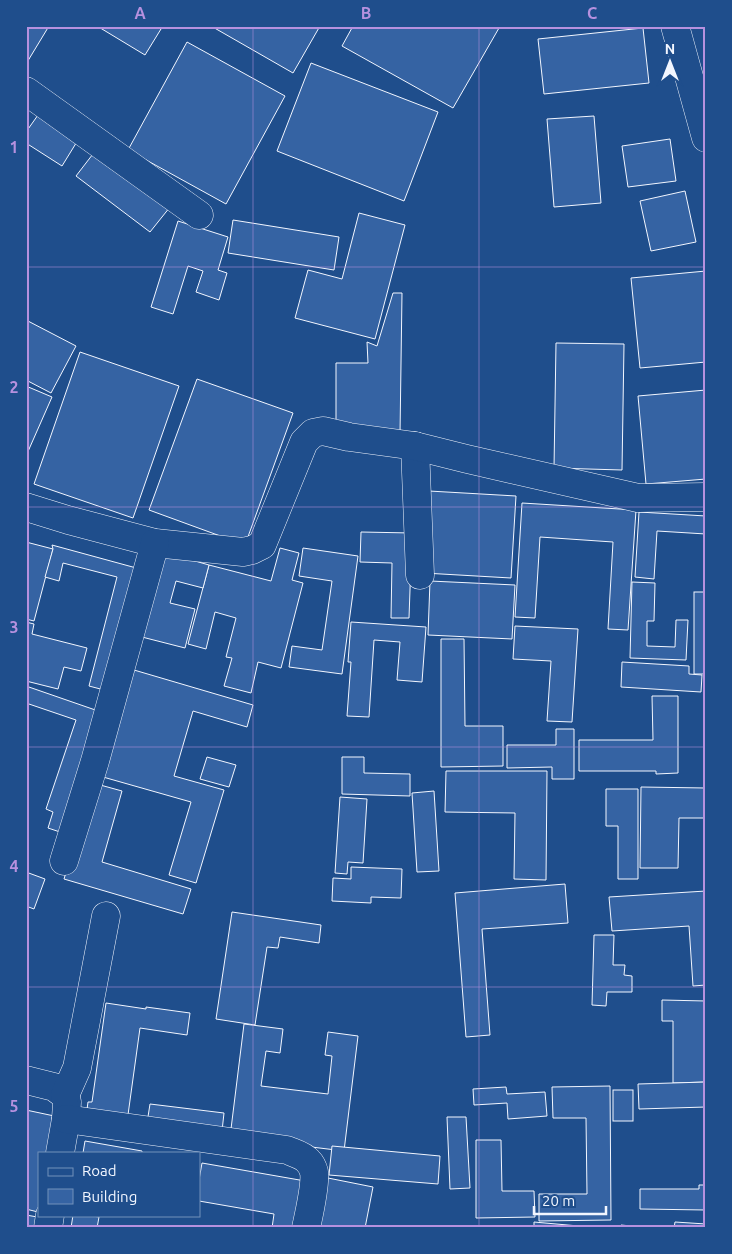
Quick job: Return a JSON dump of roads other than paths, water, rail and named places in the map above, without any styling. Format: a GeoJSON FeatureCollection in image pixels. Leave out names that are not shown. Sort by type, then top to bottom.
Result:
{"type":"FeatureCollection","features":[{"type":"Feature","properties":{"kind":"street"},"geometry":{"type":"LineString","coordinates":[[675,26],[706,138]]}},
{"type":"Feature","properties":{"kind":"street"},"geometry":{"type":"LineString","coordinates":[[26,91],[199,215]]}},
{"type":"Feature","properties":{"kind":"street"},"geometry":{"type":"LineString","coordinates":[[26,507],[155,543],[243,552],[252,550],[262,545],[304,442],[313,433],[323,431],[349,437],[415,446],[638,498],[706,497]]}},
{"type":"Feature","properties":{"kind":"street"},"geometry":{"type":"LineString","coordinates":[[415,446],[420,575]]}},
{"type":"Feature","properties":{"kind":"street"},"geometry":{"type":"LineString","coordinates":[[64,861],[95,761],[155,543]]}},
{"type":"Feature","properties":{"kind":"street"},"geometry":{"type":"LineString","coordinates":[[60,1152],[66,1107],[77,1068],[106,916]]}},
{"type":"Feature","properties":{"kind":"street"},"geometry":{"type":"LineString","coordinates":[[26,1080],[54,1087],[66,1107],[287,1150],[307,1159],[314,1172],[314,1180],[306,1228]]}}]}
